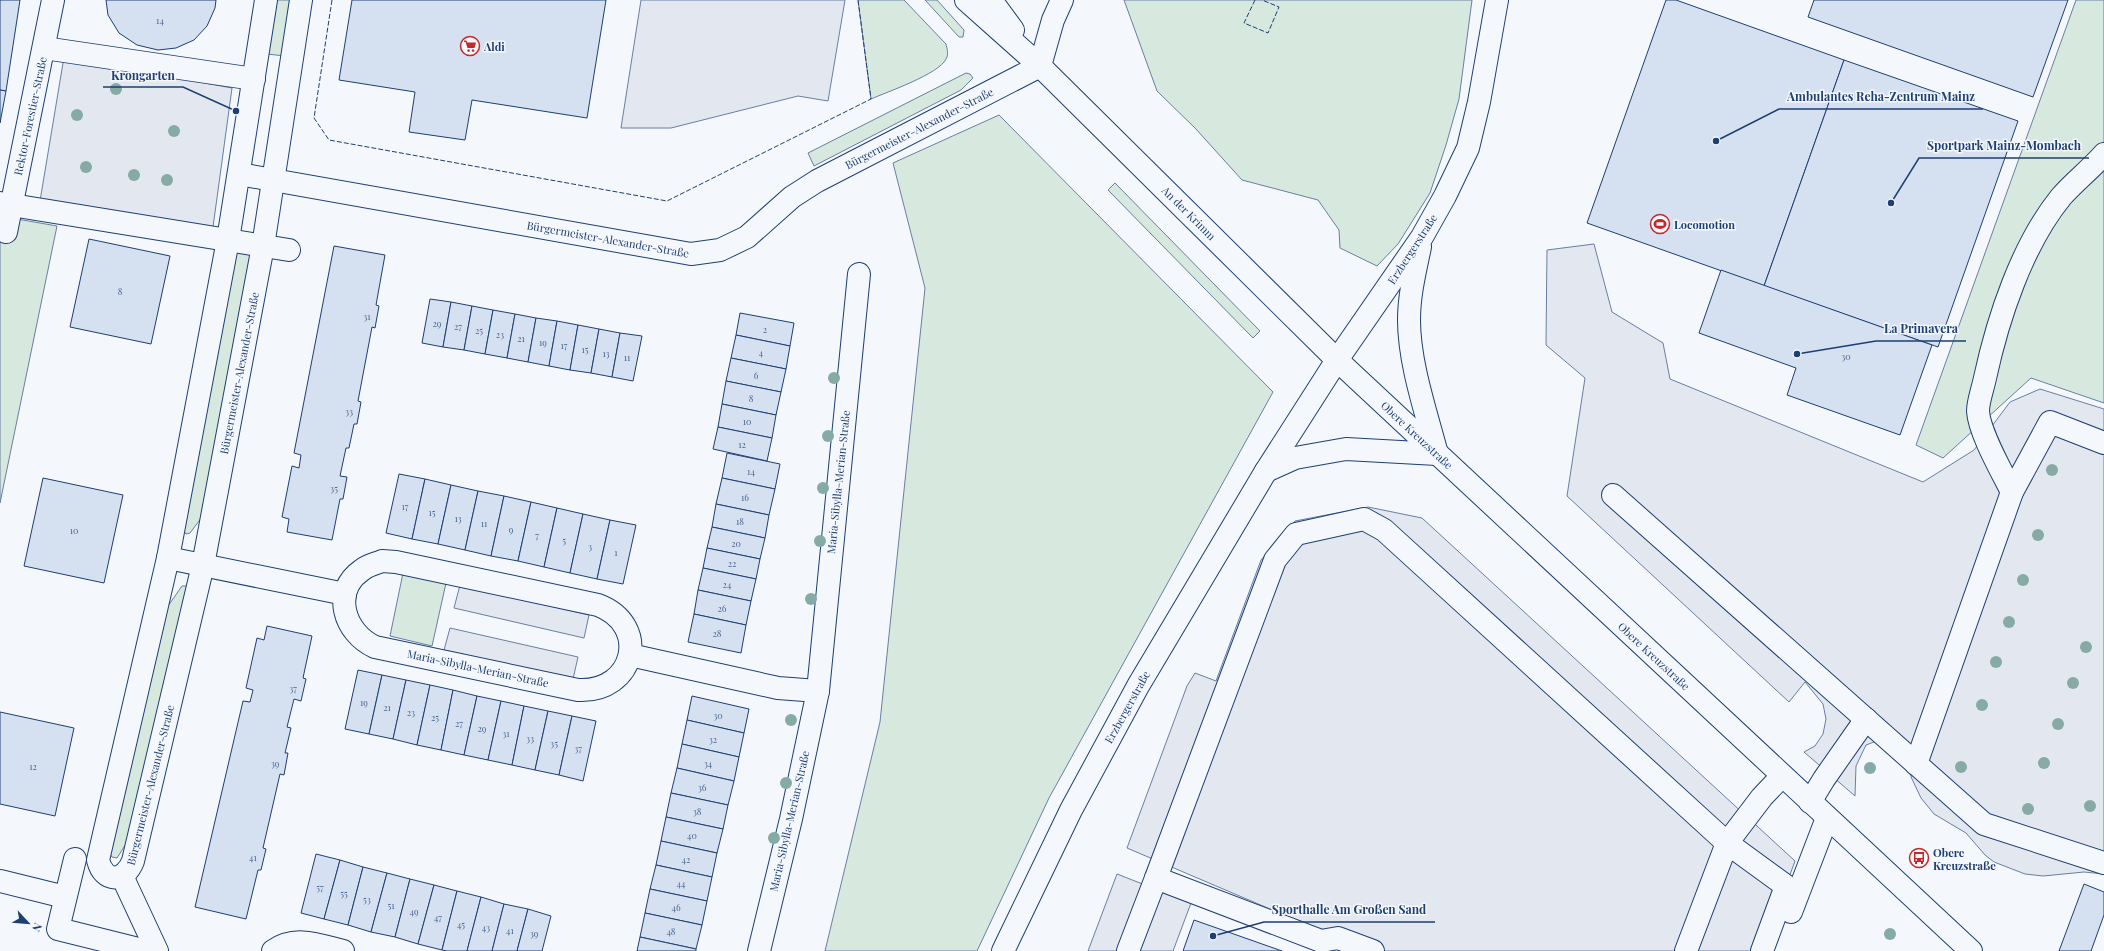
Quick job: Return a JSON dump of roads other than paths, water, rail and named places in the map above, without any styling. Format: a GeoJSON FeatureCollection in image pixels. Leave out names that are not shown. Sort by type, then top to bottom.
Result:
{"type":"FeatureCollection","features":[{"type":"Feature","properties":{"kind":"street","name":"Rektor-Forestier-Straße"},"geometry":{"type":"LineString","coordinates":[[6,232],[6,204],[44,48],[52,0]]}},
{"type":"Feature","properties":{"kind":"street","name":"Bürgermeister-Alexander-Straße"},"geometry":{"type":"LineString","coordinates":[[266,0],[228,240],[168,558],[98,860],[100,868],[105,874],[112,877],[122,876],[130,870],[133,861],[202,565],[263,246],[301,0]]}},
{"type":"Feature","properties":{"kind":"street","name":"An der Krimm"},"geometry":{"type":"LineString","coordinates":[[966,0],[1040,66],[1338,360]]}},
{"type":"Feature","properties":{"kind":"street","name":"An der Krimm"},"geometry":{"type":"LineString","coordinates":[[991,0],[1040,66]]}},
{"type":"Feature","properties":{"kind":"street"},"geometry":{"type":"LineString","coordinates":[[1040,66],[1053,20],[1062,0]]}},
{"type":"Feature","properties":{"kind":"street","name":"Erzbergerstraße"},"geometry":{"type":"LineString","coordinates":[[1003,951],[1070,810],[1138,686],[1266,470],[1338,360],[1422,237],[1460,166],[1468,148],[1497,0]]}},
{"type":"Feature","properties":{"kind":"street"},"geometry":{"type":"LineString","coordinates":[[44,48],[254,79]]}},
{"type":"Feature","properties":{"kind":"street","name":"Bürgermeister-Alexander-Straße"},"geometry":{"type":"LineString","coordinates":[[239,174],[691,254],[720,250],[747,237],[792,197],[817,181],[1040,66]]}},
{"type":"Feature","properties":{"kind":"street"},"geometry":{"type":"LineString","coordinates":[[2012,492],[1983,431],[1978,411],[1991,355],[2020,268],[2042,224],[2062,197],[2089,172],[2104,154]]}},
{"type":"Feature","properties":{"kind":"street"},"geometry":{"type":"LineString","coordinates":[[6,204],[289,250]]}},
{"type":"Feature","properties":{"kind":"street"},"geometry":{"type":"LineString","coordinates":[[1266,470],[1294,458],[1346,449],[1437,454],[1412,352],[1409,320],[1412,284],[1422,237]]}},
{"type":"Feature","properties":{"kind":"street","name":"Maria-Sibylla-Merian-Straße"},"geometry":{"type":"LineString","coordinates":[[758,951],[791,819],[818,691],[859,274]]}},
{"type":"Feature","properties":{"kind":"street","name":"Obere Kreuzstraße"},"geometry":{"type":"LineString","coordinates":[[1338,360],[1971,951]]}},
{"type":"Feature","properties":{"kind":"street"},"geometry":{"type":"LineString","coordinates":[[1916,764],[2012,492],[2050,422],[2104,443]]}},
{"type":"Feature","properties":{"kind":"street"},"geometry":{"type":"LineString","coordinates":[[1613,495],[1984,824],[2104,863]]}},
{"type":"Feature","properties":{"kind":"street"},"geometry":{"type":"LineString","coordinates":[[1128,951],[1275,560],[1296,534],[1364,519],[1384,530],[1727,843],[1786,886],[1762,951]]}},
{"type":"Feature","properties":{"kind":"street"},"geometry":{"type":"LineString","coordinates":[[168,558],[345,594],[361,570],[382,562],[396,562],[598,605],[613,612],[626,626],[630,640],[630,655],[778,688],[818,691]]}},
{"type":"Feature","properties":{"kind":"street","name":"Maria-Sibylla-Merian-Straße"},"geometry":{"type":"LineString","coordinates":[[345,594],[346,615],[355,634],[375,647],[578,690],[600,689],[612,682],[623,670],[630,655]]}},
{"type":"Feature","properties":{"kind":"street"},"geometry":{"type":"LineString","coordinates":[[1810,802],[1824,779],[1866,719]]}},
{"type":"Feature","properties":{"kind":"street"},"geometry":{"type":"LineString","coordinates":[[1686,951],[1727,843],[1762,797],[1782,776]]}},
{"type":"Feature","properties":{"kind":"street"},"geometry":{"type":"LineString","coordinates":[[1776,951],[1827,818]]}},
{"type":"Feature","properties":{"kind":"street"},"geometry":{"type":"LineString","coordinates":[[75,858],[58,929],[146,951]]}},
{"type":"Feature","properties":{"kind":"street"},"geometry":{"type":"LineString","coordinates":[[122,876],[157,951]]}},
{"type":"Feature","properties":{"kind":"street"},"geometry":{"type":"LineString","coordinates":[[1156,878],[1321,941],[1338,938],[1373,951]]}},
{"type":"Feature","properties":{"kind":"street"},"geometry":{"type":"LineString","coordinates":[[0,882],[65,897]]}},
{"type":"Feature","properties":{"kind":"street"},"geometry":{"type":"LineString","coordinates":[[273,951],[282,945],[296,942],[310,942],[343,951]]}},
{"type":"Feature","properties":{"kind":"place","name":"Aldi"},"geometry":{"type":"Point","coordinates":[470,46]}},
{"type":"Feature","properties":{"kind":"place","name":"Krongarten"},"geometry":{"type":"Point","coordinates":[236,111]}},
{"type":"Feature","properties":{"kind":"place","name":"Ambulantes Reha-Zentrum Mainz"},"geometry":{"type":"Point","coordinates":[1716,141]}},
{"type":"Feature","properties":{"kind":"place","name":"Sportpark Mainz-Mombach"},"geometry":{"type":"Point","coordinates":[1891,203]}},
{"type":"Feature","properties":{"kind":"place","name":"Locomotion"},"geometry":{"type":"Point","coordinates":[1660,224]}},
{"type":"Feature","properties":{"kind":"place","name":"La Primavera"},"geometry":{"type":"Point","coordinates":[1797,354]}},
{"type":"Feature","properties":{"kind":"place","name":"Obere Kreuzstraße"},"geometry":{"type":"Point","coordinates":[1919,858]}},
{"type":"Feature","properties":{"kind":"place","name":"Sporthalle Am Großen Sand"},"geometry":{"type":"Point","coordinates":[1213,936]}}]}
